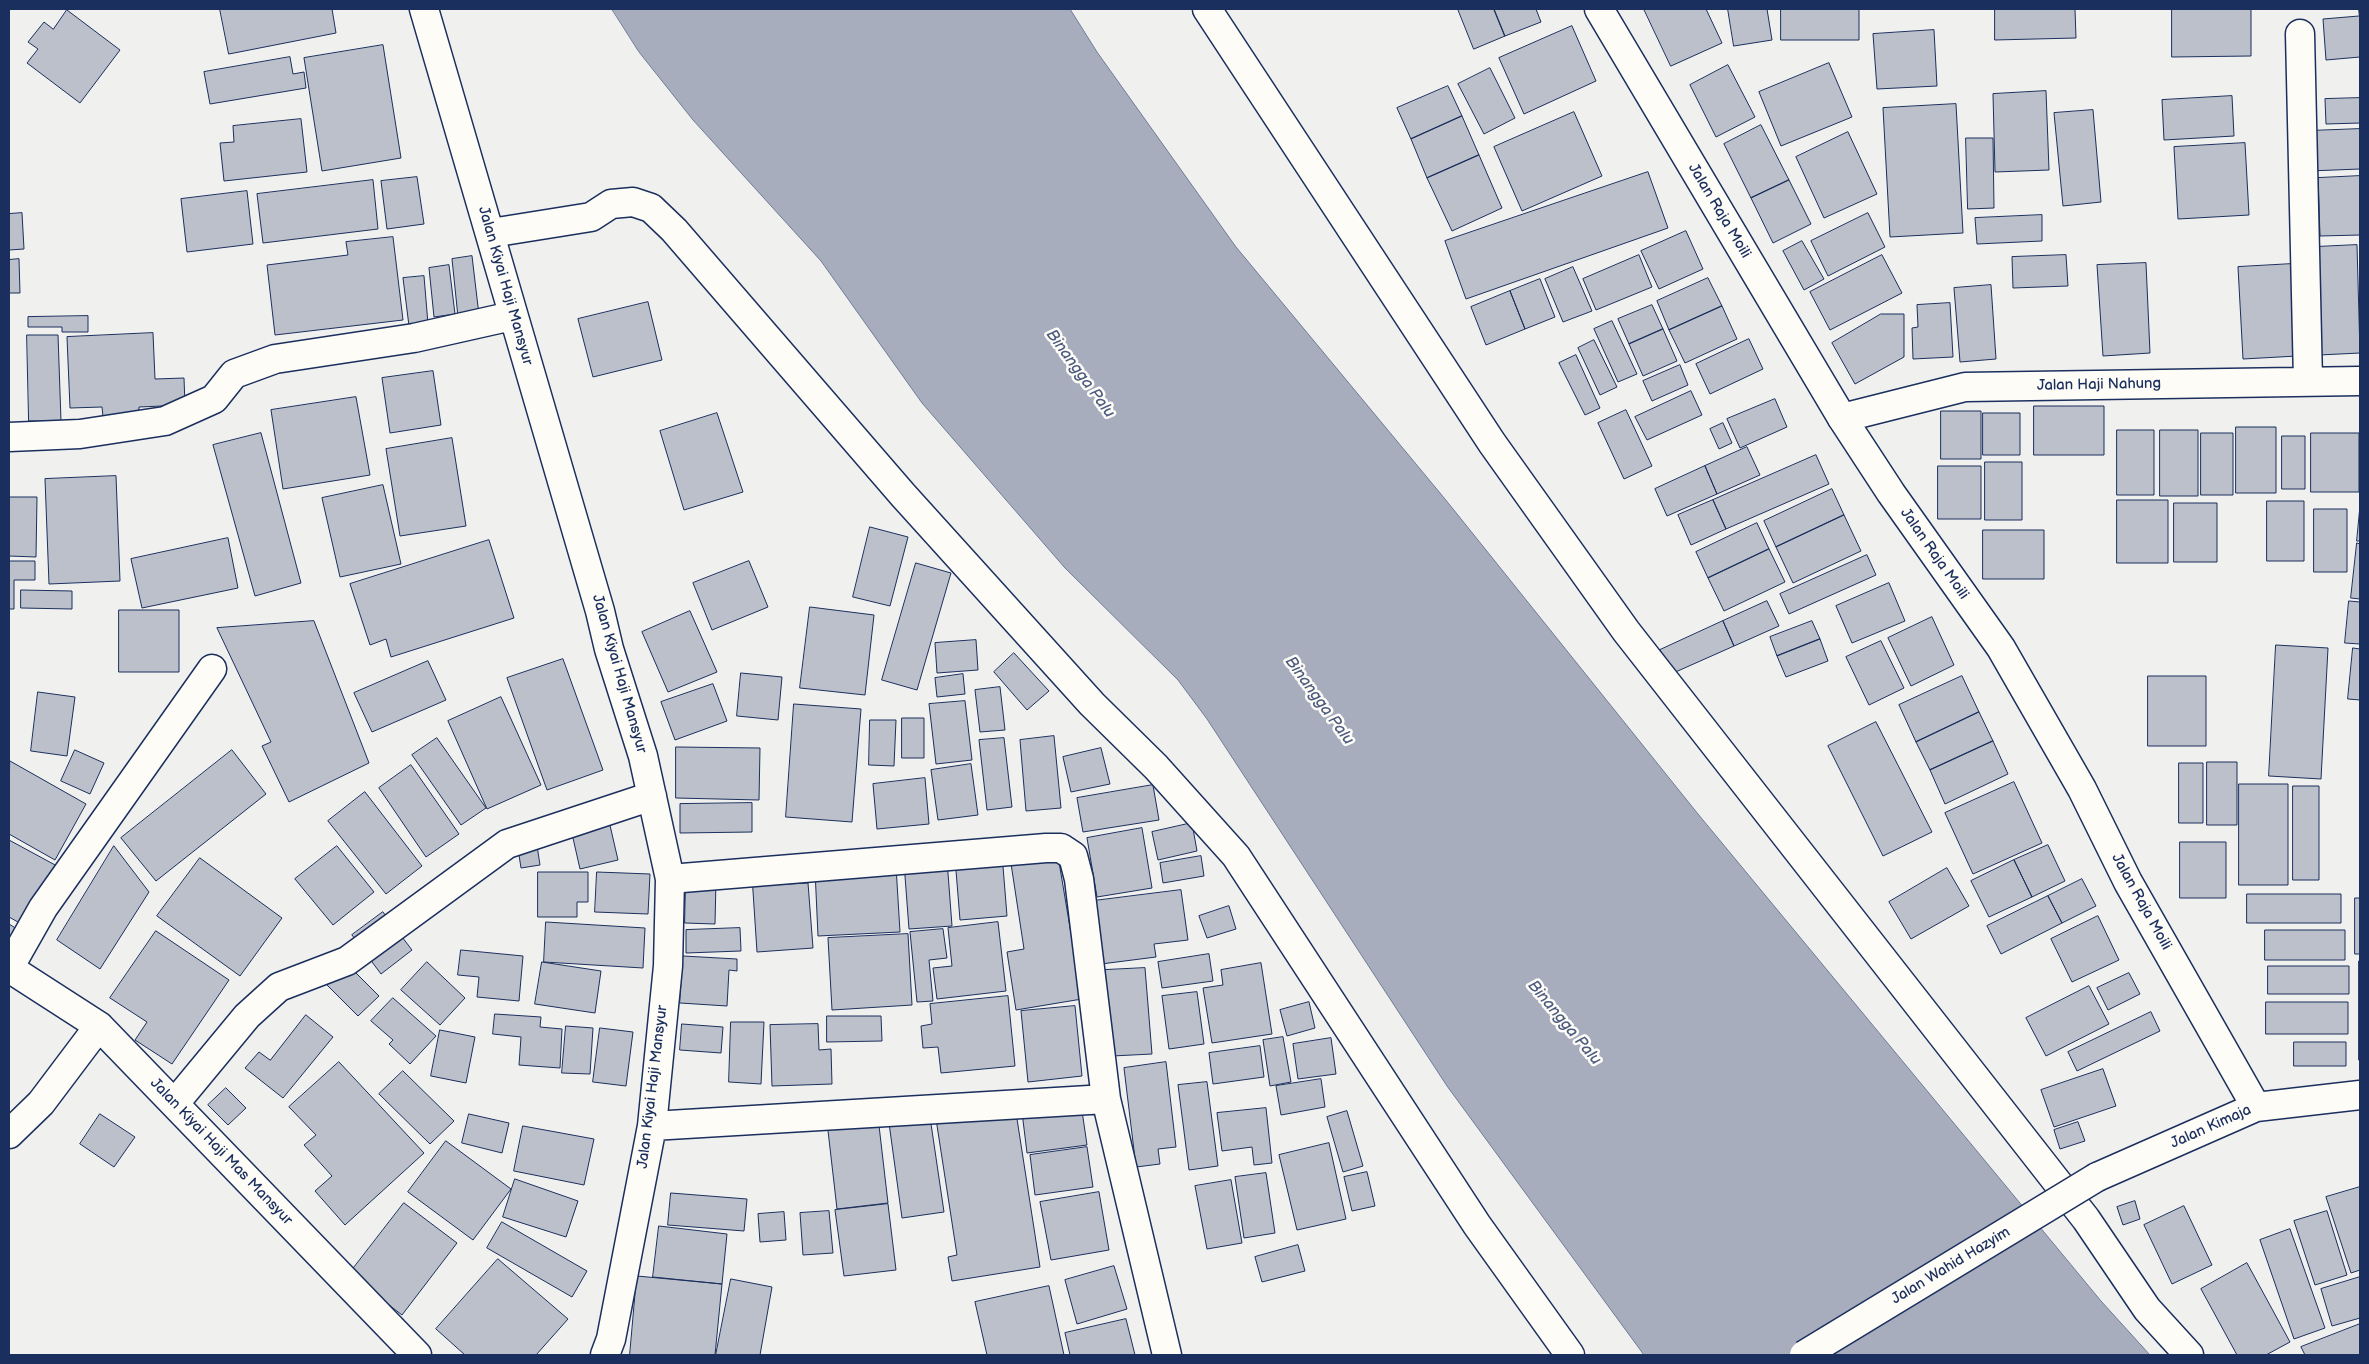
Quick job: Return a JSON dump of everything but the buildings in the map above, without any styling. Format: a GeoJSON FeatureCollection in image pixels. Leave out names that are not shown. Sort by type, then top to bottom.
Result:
{"type":"FeatureCollection","features":[{"type":"Feature","properties":{"kind":"street","name":"Jalan Kiyai Haji Mansyur"},"geometry":{"type":"LineString","coordinates":[[424,9],[491,233],[512,316],[600,610],[609,648],[643,756],[670,879],[668,966],[652,1126],[611,1339],[605,1355]]}},
{"type":"Feature","properties":{"kind":"street"},"geometry":{"type":"LineString","coordinates":[[1207,9],[1492,443],[1626,630],[2086,1219],[2147,1309],[2189,1355]]}},
{"type":"Feature","properties":{"kind":"street","name":"Jalan Raja Moili"},"geometry":{"type":"LineString","coordinates":[[1599,9],[1842,418],[1891,493],[2001,648],[2082,789],[2128,882],[2256,1107]]}},
{"type":"Feature","properties":{"kind":"street"},"geometry":{"type":"LineString","coordinates":[[2300,34],[2308,381]]}},
{"type":"Feature","properties":{"kind":"street"},"geometry":{"type":"LineString","coordinates":[[491,233],[591,217],[611,204],[633,202],[651,208],[674,230],[903,495],[1092,704],[1156,767],[1236,856],[1477,1225],[1570,1355]]}},
{"type":"Feature","properties":{"kind":"street"},"geometry":{"type":"LineString","coordinates":[[9,437],[80,434],[165,421],[214,399],[234,374],[275,359],[414,338],[512,316]]}},
{"type":"Feature","properties":{"kind":"street","name":"Jalan Haji Nahung"},"geometry":{"type":"LineString","coordinates":[[1842,418],[1965,387],[2360,381]]}},
{"type":"Feature","properties":{"kind":"street"},"geometry":{"type":"LineString","coordinates":[[16,973],[43,908],[212,669]]}},
{"type":"Feature","properties":{"kind":"street"},"geometry":{"type":"LineString","coordinates":[[175,1104],[247,1016],[279,987],[347,961],[507,844],[652,796]]}},
{"type":"Feature","properties":{"kind":"street"},"geometry":{"type":"LineString","coordinates":[[670,879],[1061,848],[1073,856],[1083,894],[1106,1100],[1165,1355]]}},
{"type":"Feature","properties":{"kind":"street","name":"Jalan Kiyai Haji Mas Mansyur"},"geometry":{"type":"LineString","coordinates":[[16,973],[93,1022],[175,1104],[416,1355]]}},
{"type":"Feature","properties":{"kind":"street"},"geometry":{"type":"LineString","coordinates":[[9,1134],[41,1104],[93,1022]]}},
{"type":"Feature","properties":{"kind":"street","name":"Jalan Kimaja"},"geometry":{"type":"LineString","coordinates":[[2097,1177],[2256,1107],[2360,1095]]}},
{"type":"Feature","properties":{"kind":"street"},"geometry":{"type":"LineString","coordinates":[[652,1126],[1106,1100]]}},
{"type":"Feature","properties":{"kind":"street","name":"Jalan Wahid Hazyim"},"geometry":{"type":"LineString","coordinates":[[1804,1355],[2097,1177]]}},
{"type":"Feature","properties":{"kind":"water","name":"Binangga Palu"},"geometry":{"type":"Polygon","coordinates":[[[612,9],[1070,9],[1097,52],[1236,247],[1445,499],[1698,814],[2101,1301],[2150,1355],[1644,1355],[1447,1086],[1207,719],[1178,680],[1065,568],[922,403],[821,261],[693,120],[639,52],[612,9]]]}}]}
